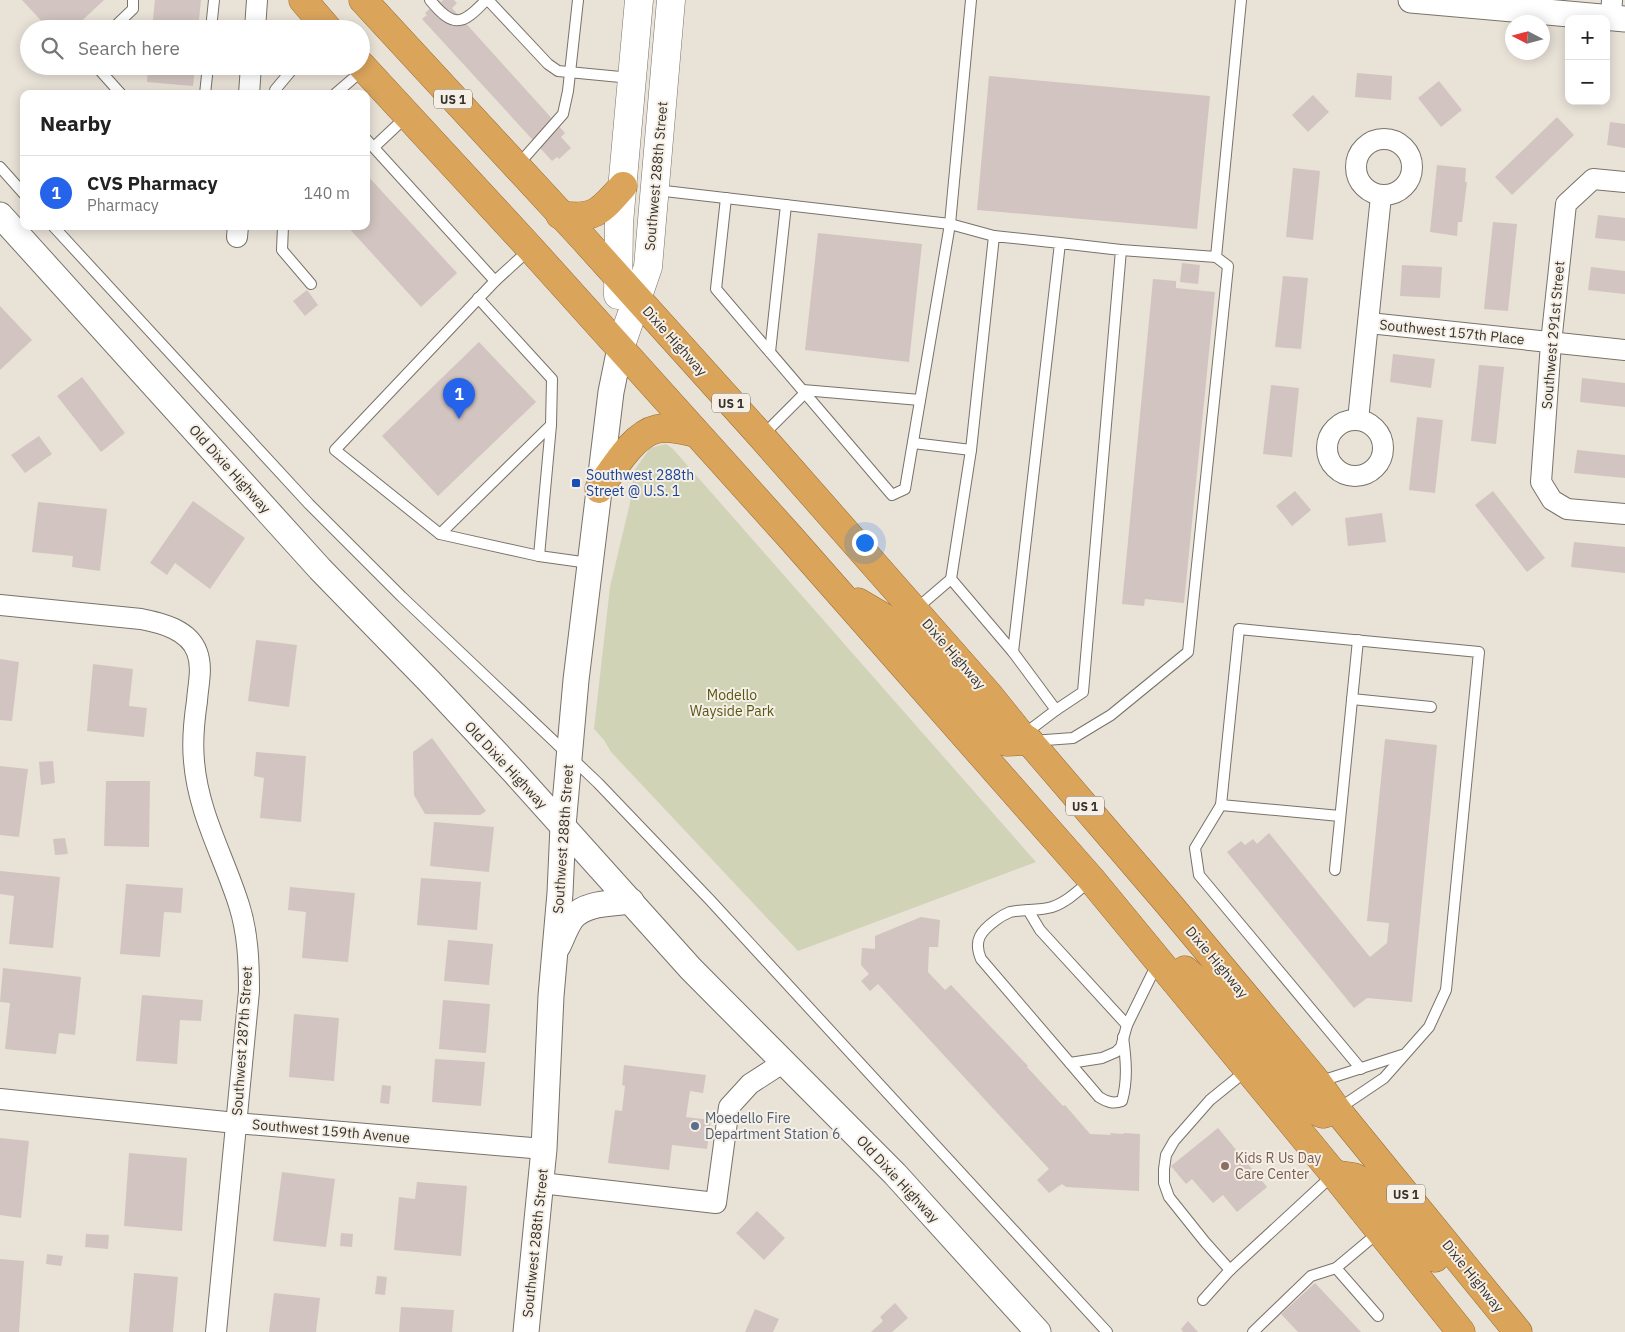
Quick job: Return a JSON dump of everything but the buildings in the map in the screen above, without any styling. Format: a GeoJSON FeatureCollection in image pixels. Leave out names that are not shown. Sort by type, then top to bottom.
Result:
{"type":"FeatureCollection","features":[{"type":"Feature","properties":{"kind":"highway"},"geometry":{"type":"LineString","coordinates":[[303,0],[321,20]]}},
{"type":"Feature","properties":{"kind":"highway","name":"Dixie Highway"},"geometry":{"type":"LineString","coordinates":[[363,0],[762,437],[989,695],[1317,1082],[1337,1110],[1518,1332]]}},
{"type":"Feature","properties":{"kind":"highway"},"geometry":{"type":"LineString","coordinates":[[370,75],[530,248],[837,590],[1091,879],[1334,1174],[1457,1331]]}},
{"type":"Feature","properties":{"kind":"highway"},"geometry":{"type":"LineString","coordinates":[[560,215],[574,217],[589,216],[596,213],[623,186]]}},
{"type":"Feature","properties":{"kind":"highway"},"geometry":{"type":"LineString","coordinates":[[599,489],[636,441],[646,433],[656,428],[666,428],[695,433]]}},
{"type":"Feature","properties":{"kind":"highway"},"geometry":{"type":"LineString","coordinates":[[837,590],[908,631],[994,735],[1006,742],[1026,738]]}},
{"type":"Feature","properties":{"kind":"highway"},"geometry":{"type":"LineString","coordinates":[[1133,928],[1200,982],[1311,1108],[1322,1114],[1337,1110]]}},
{"type":"Feature","properties":{"kind":"highway"},"geometry":{"type":"LineString","coordinates":[[1334,1174],[1354,1176],[1372,1186],[1474,1305],[1508,1332]]}},
{"type":"Feature","properties":{"kind":"main road","name":"Southwest 288th Street"},"geometry":{"type":"LineString","coordinates":[[620,348],[619,223],[639,0]]}},
{"type":"Feature","properties":{"kind":"main road","name":"Southwest 288th Street"},"geometry":{"type":"LineString","coordinates":[[620,348],[648,267],[672,0]]}},
{"type":"Feature","properties":{"kind":"street"},"geometry":{"type":"LineString","coordinates":[[255,20],[257,0]]}},
{"type":"Feature","properties":{"kind":"street"},"geometry":{"type":"LineString","coordinates":[[1411,0],[1616,12]]}},
{"type":"Feature","properties":{"kind":"street"},"geometry":{"type":"LineString","coordinates":[[249,90],[251,75]]}},
{"type":"Feature","properties":{"kind":"street","name":"Southwest 291st Street"},"geometry":{"type":"LineString","coordinates":[[1625,182],[1593,179],[1566,204],[1551,343],[1541,482],[1552,500],[1567,509],[1625,514]]}},
{"type":"Feature","properties":{"kind":"street"},"geometry":{"type":"LineString","coordinates":[[1358,420],[1381,196]]}},
{"type":"Feature","properties":{"kind":"street","name":"Old Dixie Highway"},"geometry":{"type":"LineString","coordinates":[[0,215],[320,568],[424,675],[691,969],[895,1174],[1038,1332]]}},
{"type":"Feature","properties":{"kind":"street","name":"Southwest 157th Place"},"geometry":{"type":"LineString","coordinates":[[1369,323],[1625,350]]}},
{"type":"Feature","properties":{"kind":"street","name":"Southwest 288th Street"},"geometry":{"type":"LineString","coordinates":[[526,1332],[544,1149],[554,953],[576,680],[610,392],[620,348]]}},
{"type":"Feature","properties":{"kind":"street","name":"Southwest 287th Street"},"geometry":{"type":"LineString","coordinates":[[0,605],[159,622],[175,629],[191,641],[197,651],[200,664],[193,735],[194,762],[198,788],[204,815],[240,907],[246,935],[249,965],[249,992],[216,1332]]}},
{"type":"Feature","properties":{"kind":"street"},"geometry":{"type":"LineString","coordinates":[[554,953],[572,918],[585,908],[631,901]]}},
{"type":"Feature","properties":{"kind":"street"},"geometry":{"type":"LineString","coordinates":[[541,1183],[716,1203],[729,1107],[750,1084],[784,1062]]}},
{"type":"Feature","properties":{"kind":"street","name":"Southwest 159th Avenue"},"geometry":{"type":"LineString","coordinates":[[0,1099],[236,1123],[544,1149]]}},
{"type":"Feature","properties":{"kind":"lane"},"geometry":{"type":"LineString","coordinates":[[121,20],[133,9],[133,0]]}},
{"type":"Feature","properties":{"kind":"lane"},"geometry":{"type":"LineString","coordinates":[[212,20],[214,0]]}},
{"type":"Feature","properties":{"kind":"lane"},"geometry":{"type":"LineString","coordinates":[[430,0],[447,18],[457,20],[466,18],[487,0],[548,64],[558,71],[632,78]]}},
{"type":"Feature","properties":{"kind":"lane"},"geometry":{"type":"LineString","coordinates":[[516,167],[563,114],[566,104],[578,0]]}},
{"type":"Feature","properties":{"kind":"lane"},"geometry":{"type":"LineString","coordinates":[[726,198],[716,289],[892,495],[905,489],[950,224],[971,0]]}},
{"type":"Feature","properties":{"kind":"lane"},"geometry":{"type":"LineString","coordinates":[[1216,257],[1241,0]]}},
{"type":"Feature","properties":{"kind":"lane"},"geometry":{"type":"LineString","coordinates":[[104,75],[117,90]]}},
{"type":"Feature","properties":{"kind":"lane"},"geometry":{"type":"LineString","coordinates":[[205,90],[207,75]]}},
{"type":"Feature","properties":{"kind":"lane"},"geometry":{"type":"LineString","coordinates":[[275,90],[288,75]]}},
{"type":"Feature","properties":{"kind":"lane"},"geometry":{"type":"LineString","coordinates":[[339,90],[355,75]]}},
{"type":"Feature","properties":{"kind":"lane"},"geometry":{"type":"LineString","coordinates":[[407,116],[370,143],[495,280]]}},
{"type":"Feature","properties":{"kind":"lane"},"geometry":{"type":"LineString","coordinates":[[0,167],[20,190]]}},
{"type":"Feature","properties":{"kind":"lane"},"geometry":{"type":"LineString","coordinates":[[654,189],[950,224],[994,236],[1121,250],[1216,257],[1228,266],[1188,652],[1111,715],[1074,738],[1026,738]]}},
{"type":"Feature","properties":{"kind":"lane"},"geometry":{"type":"LineString","coordinates":[[770,352],[786,205]]}},
{"type":"Feature","properties":{"kind":"lane"},"geometry":{"type":"LineString","coordinates":[[57,230],[309,504],[402,597],[598,783],[703,893],[1107,1332]]}},
{"type":"Feature","properties":{"kind":"lane"},"geometry":{"type":"LineString","coordinates":[[283,230],[282,250],[311,284]]}},
{"type":"Feature","properties":{"kind":"lane"},"geometry":{"type":"LineString","coordinates":[[915,610],[951,578],[971,450],[994,236]]}},
{"type":"Feature","properties":{"kind":"lane"},"geometry":{"type":"LineString","coordinates":[[1013,652],[1060,243]]}},
{"type":"Feature","properties":{"kind":"lane"},"geometry":{"type":"LineString","coordinates":[[530,248],[495,280],[335,450],[440,534],[539,556],[589,563]]}},
{"type":"Feature","properties":{"kind":"lane"},"geometry":{"type":"LineString","coordinates":[[1026,738],[1056,710],[1083,692],[1121,250]]}},
{"type":"Feature","properties":{"kind":"lane"},"geometry":{"type":"LineString","coordinates":[[478,298],[552,379],[551,425],[539,556]]}},
{"type":"Feature","properties":{"kind":"lane"},"geometry":{"type":"LineString","coordinates":[[804,392],[920,400]]}},
{"type":"Feature","properties":{"kind":"lane"},"geometry":{"type":"LineString","coordinates":[[762,437],[804,392]]}},
{"type":"Feature","properties":{"kind":"lane"},"geometry":{"type":"LineString","coordinates":[[440,534],[551,425]]}},
{"type":"Feature","properties":{"kind":"lane"},"geometry":{"type":"LineString","coordinates":[[912,443],[971,450]]}},
{"type":"Feature","properties":{"kind":"lane"},"geometry":{"type":"LineString","coordinates":[[951,578],[1013,652],[1056,710]]}},
{"type":"Feature","properties":{"kind":"lane"},"geometry":{"type":"LineString","coordinates":[[1337,1110],[1384,1078],[1429,1027],[1446,990],[1479,652],[1239,629],[1221,805],[1195,848],[1199,875],[1361,1069]]}},
{"type":"Feature","properties":{"kind":"lane"},"geometry":{"type":"LineString","coordinates":[[1335,870],[1358,640]]}},
{"type":"Feature","properties":{"kind":"lane"},"geometry":{"type":"LineString","coordinates":[[1352,700],[1431,707]]}},
{"type":"Feature","properties":{"kind":"lane"},"geometry":{"type":"LineString","coordinates":[[1221,805],[1340,816]]}},
{"type":"Feature","properties":{"kind":"lane"},"geometry":{"type":"LineString","coordinates":[[1091,879],[1062,903],[1051,907],[1010,912],[982,932],[977,950],[981,959],[1099,1096],[1106,1101],[1115,1103],[1122,1101],[1127,1069],[1123,1038]]}},
{"type":"Feature","properties":{"kind":"lane"},"geometry":{"type":"LineString","coordinates":[[1028,910],[1040,930],[1127,1025]]}},
{"type":"Feature","properties":{"kind":"lane"},"geometry":{"type":"LineString","coordinates":[[1070,1063],[1093,1061],[1116,1052],[1120,1047],[1127,1025],[1159,961]]}},
{"type":"Feature","properties":{"kind":"lane"},"geometry":{"type":"LineString","coordinates":[[1317,1082],[1403,1055]]}},
{"type":"Feature","properties":{"kind":"lane"},"geometry":{"type":"LineString","coordinates":[[1230,1270],[1169,1196],[1164,1183],[1164,1170],[1166,1155],[1174,1141],[1210,1100],[1248,1070]]}},
{"type":"Feature","properties":{"kind":"lane"},"geometry":{"type":"LineString","coordinates":[[1203,1300],[1230,1270],[1334,1174]]}},
{"type":"Feature","properties":{"kind":"lane"},"geometry":{"type":"LineString","coordinates":[[1253,1332],[1311,1276],[1336,1268],[1380,1231]]}},
{"type":"Feature","properties":{"kind":"lane"},"geometry":{"type":"LineString","coordinates":[[1336,1268],[1378,1316]]}},
{"type":"Feature","properties":{"kind":"green space","name":"Modello Wayside Park"},"geometry":{"type":"Polygon","coordinates":[[[666,444],[673,449],[1036,862],[798,951],[611,752],[604,740],[594,729],[610,587],[630,503],[634,471],[650,448],[666,444]]]}},
{"type":"Feature","properties":{"kind":"place","name":"CVS Pharmacy"},"geometry":{"type":"Point","coordinates":[459,419]}},
{"type":"Feature","properties":{"kind":"place","name":"Southwest 288th Street @ U.S. 1"},"geometry":{"type":"Point","coordinates":[576,483]}},
{"type":"Feature","properties":{"kind":"place","name":"Moedello Fire Department Station 6"},"geometry":{"type":"Point","coordinates":[695,1126]}},
{"type":"Feature","properties":{"kind":"place","name":"Kids R Us Day Care Center"},"geometry":{"type":"Point","coordinates":[1225,1166]}}]}
